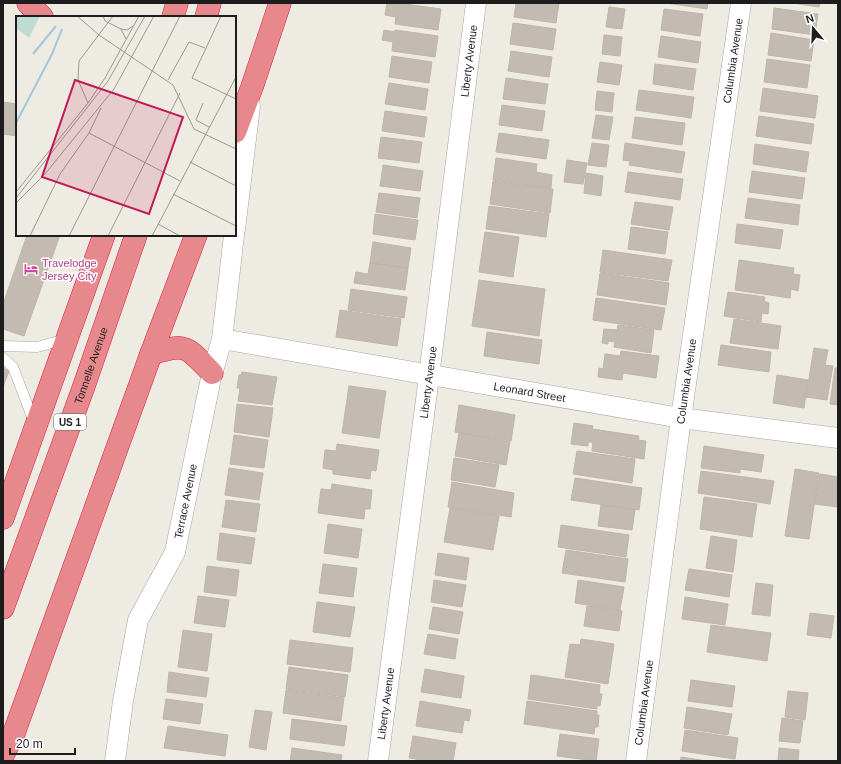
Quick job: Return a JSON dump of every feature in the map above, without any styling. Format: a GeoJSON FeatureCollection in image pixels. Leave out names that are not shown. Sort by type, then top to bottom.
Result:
{"type":"FeatureCollection","features":[{"type":"Feature","properties":{"kind":"highway"},"geometry":{"type":"LineString","coordinates":[[28,3],[41,16]]}},
{"type":"Feature","properties":{"kind":"highway"},"geometry":{"type":"LineString","coordinates":[[173,16],[177,3]]}},
{"type":"Feature","properties":{"kind":"highway"},"geometry":{"type":"LineString","coordinates":[[206,16],[210,3]]}},
{"type":"Feature","properties":{"kind":"highway"},"geometry":{"type":"LineString","coordinates":[[236,129],[280,3]]}},
{"type":"Feature","properties":{"kind":"highway","name":"US 1"},"geometry":{"type":"LineString","coordinates":[[4,509],[36,425],[104,236]]}},
{"type":"Feature","properties":{"kind":"highway","name":"Tonnelle Avenue"},"geometry":{"type":"LineString","coordinates":[[3,608],[84,386],[136,236]]}},
{"type":"Feature","properties":{"kind":"highway"},"geometry":{"type":"LineString","coordinates":[[3,755],[14,733],[151,354],[196,236]]}},
{"type":"Feature","properties":{"kind":"highway"},"geometry":{"type":"LineString","coordinates":[[151,354],[174,347],[181,348],[192,352],[212,373]]}},
{"type":"Feature","properties":{"kind":"street","name":"Liberty Avenue"},"geometry":{"type":"LineString","coordinates":[[378,761],[430,374],[476,3]]}},
{"type":"Feature","properties":{"kind":"street","name":"Columbia Avenue"},"geometry":{"type":"LineString","coordinates":[[636,761],[681,418],[741,3]]}},
{"type":"Feature","properties":{"kind":"street"},"geometry":{"type":"LineString","coordinates":[[236,221],[252,87]]}},
{"type":"Feature","properties":{"kind":"street","name":"Terrace Avenue"},"geometry":{"type":"LineString","coordinates":[[115,761],[123,701],[138,620],[175,552],[212,373],[222,339],[234,236]]}},
{"type":"Feature","properties":{"kind":"street","name":"Leonard Street"},"geometry":{"type":"LineString","coordinates":[[222,339],[681,418],[838,438]]}},
{"type":"Feature","properties":{"kind":"lane"},"geometry":{"type":"LineString","coordinates":[[3,346],[36,348],[66,340]]}},
{"type":"Feature","properties":{"kind":"lane"},"geometry":{"type":"LineString","coordinates":[[3,358],[13,367],[36,425]]}},
{"type":"Feature","properties":{"kind":"building"},"geometry":{"type":"Polygon","coordinates":[[[387,3],[441,9],[438,30],[395,24],[396,17],[385,15],[387,3]]]}},
{"type":"Feature","properties":{"kind":"building"},"geometry":{"type":"Polygon","coordinates":[[[516,3],[559,3],[556,23],[514,17],[516,3]]]}},
{"type":"Feature","properties":{"kind":"building"},"geometry":{"type":"Polygon","coordinates":[[[666,3],[708,3],[707,9],[666,3]]]}},
{"type":"Feature","properties":{"kind":"building"},"geometry":{"type":"Polygon","coordinates":[[[793,3],[820,3],[819,7],[793,3]]]}},
{"type":"Feature","properties":{"kind":"building"},"geometry":{"type":"Polygon","coordinates":[[[609,7],[625,9],[622,29],[606,27],[609,7]]]}},
{"type":"Feature","properties":{"kind":"building"},"geometry":{"type":"Polygon","coordinates":[[[774,8],[818,14],[815,35],[772,29],[774,8]]]}},
{"type":"Feature","properties":{"kind":"building"},"geometry":{"type":"Polygon","coordinates":[[[664,9],[703,14],[700,36],[661,30],[664,9]]]}},
{"type":"Feature","properties":{"kind":"building"},"geometry":{"type":"Polygon","coordinates":[[[513,23],[556,29],[553,50],[510,44],[513,23]]]}},
{"type":"Feature","properties":{"kind":"building"},"geometry":{"type":"Polygon","coordinates":[[[384,30],[395,32],[395,30],[438,36],[435,57],[392,51],[393,42],[382,40],[384,30]]]}},
{"type":"Feature","properties":{"kind":"building"},"geometry":{"type":"Polygon","coordinates":[[[771,33],[814,40],[811,61],[768,55],[771,33]]]}},
{"type":"Feature","properties":{"kind":"building"},"geometry":{"type":"Polygon","coordinates":[[[604,35],[622,37],[620,56],[602,54],[604,35]]]}},
{"type":"Feature","properties":{"kind":"building"},"geometry":{"type":"Polygon","coordinates":[[[661,36],[701,42],[698,63],[658,57],[661,36]]]}},
{"type":"Feature","properties":{"kind":"building"},"geometry":{"type":"Polygon","coordinates":[[[511,51],[552,57],[549,77],[508,71],[511,51]]]}},
{"type":"Feature","properties":{"kind":"building"},"geometry":{"type":"Polygon","coordinates":[[[392,56],[432,62],[429,83],[389,77],[392,56]]]}},
{"type":"Feature","properties":{"kind":"building"},"geometry":{"type":"Polygon","coordinates":[[[767,59],[810,65],[807,88],[764,82],[767,59]]]}},
{"type":"Feature","properties":{"kind":"building"},"geometry":{"type":"Polygon","coordinates":[[[600,62],[622,65],[619,85],[597,82],[600,62]]]}},
{"type":"Feature","properties":{"kind":"building"},"geometry":{"type":"Polygon","coordinates":[[[655,64],[696,69],[693,90],[653,84],[655,64]]]}},
{"type":"Feature","properties":{"kind":"building"},"geometry":{"type":"Polygon","coordinates":[[[506,78],[548,84],[545,104],[503,99],[506,78]]]}},
{"type":"Feature","properties":{"kind":"building"},"geometry":{"type":"Polygon","coordinates":[[[389,83],[428,89],[425,110],[385,104],[389,83]]]}},
{"type":"Feature","properties":{"kind":"building"},"geometry":{"type":"Polygon","coordinates":[[[763,88],[818,96],[815,118],[760,111],[763,88]]]}},
{"type":"Feature","properties":{"kind":"building"},"geometry":{"type":"Polygon","coordinates":[[[639,90],[694,97],[691,118],[636,110],[639,90]]]}},
{"type":"Feature","properties":{"kind":"building"},"geometry":{"type":"Polygon","coordinates":[[[597,91],[614,93],[612,112],[595,110],[597,91]]]}},
{"type":"Feature","properties":{"kind":"building"},"geometry":{"type":"Polygon","coordinates":[[[3,102],[16,104],[16,136],[3,134],[3,102]]]}},
{"type":"Feature","properties":{"kind":"building"},"geometry":{"type":"Polygon","coordinates":[[[502,105],[545,111],[542,131],[499,125],[502,105]]]}},
{"type":"Feature","properties":{"kind":"building"},"geometry":{"type":"Polygon","coordinates":[[[385,111],[427,117],[424,137],[382,131],[385,111]]]}},
{"type":"Feature","properties":{"kind":"building"},"geometry":{"type":"Polygon","coordinates":[[[596,115],[613,117],[609,140],[592,138],[596,115]]]}},
{"type":"Feature","properties":{"kind":"building"},"geometry":{"type":"Polygon","coordinates":[[[759,116],[814,124],[811,144],[756,136],[759,116]]]}},
{"type":"Feature","properties":{"kind":"building"},"geometry":{"type":"Polygon","coordinates":[[[635,117],[685,123],[682,145],[632,138],[635,117]]]}},
{"type":"Feature","properties":{"kind":"building"},"geometry":{"type":"Polygon","coordinates":[[[499,133],[549,140],[546,159],[496,152],[499,133]]]}},
{"type":"Feature","properties":{"kind":"building"},"geometry":{"type":"Polygon","coordinates":[[[381,137],[422,142],[419,163],[378,158],[381,137]]]}},
{"type":"Feature","properties":{"kind":"building"},"geometry":{"type":"Polygon","coordinates":[[[592,143],[609,145],[606,167],[588,165],[592,143]]]}},
{"type":"Feature","properties":{"kind":"building"},"geometry":{"type":"Polygon","coordinates":[[[625,143],[685,152],[681,173],[629,165],[630,161],[623,160],[625,143]]]}},
{"type":"Feature","properties":{"kind":"building"},"geometry":{"type":"Polygon","coordinates":[[[755,144],[809,152],[806,172],[753,164],[755,144]]]}},
{"type":"Feature","properties":{"kind":"building"},"geometry":{"type":"Polygon","coordinates":[[[496,158],[537,164],[536,172],[552,175],[551,188],[493,180],[496,158]]]}},
{"type":"Feature","properties":{"kind":"building"},"geometry":{"type":"Polygon","coordinates":[[[567,160],[587,163],[583,184],[564,182],[567,160]]]}},
{"type":"Feature","properties":{"kind":"building"},"geometry":{"type":"Polygon","coordinates":[[[383,165],[423,171],[420,191],[380,186],[383,165]]]}},
{"type":"Feature","properties":{"kind":"building"},"geometry":{"type":"Polygon","coordinates":[[[752,171],[805,178],[802,199],[749,192],[752,171]]]}},
{"type":"Feature","properties":{"kind":"building"},"geometry":{"type":"Polygon","coordinates":[[[628,172],[683,179],[680,200],[625,192],[628,172]]]}},
{"type":"Feature","properties":{"kind":"building"},"geometry":{"type":"Polygon","coordinates":[[[586,173],[603,176],[601,196],[584,193],[586,173]]]}},
{"type":"Feature","properties":{"kind":"building"},"geometry":{"type":"Polygon","coordinates":[[[493,181],[553,189],[550,213],[490,204],[493,181]]]}},
{"type":"Feature","properties":{"kind":"building"},"geometry":{"type":"Polygon","coordinates":[[[379,193],[420,198],[417,218],[376,212],[379,193]]]}},
{"type":"Feature","properties":{"kind":"building"},"geometry":{"type":"Polygon","coordinates":[[[748,198],[800,205],[798,225],[745,218],[748,198]]]}},
{"type":"Feature","properties":{"kind":"building"},"geometry":{"type":"Polygon","coordinates":[[[635,202],[673,207],[669,230],[631,224],[635,202]]]}},
{"type":"Feature","properties":{"kind":"building"},"geometry":{"type":"Polygon","coordinates":[[[489,206],[549,214],[546,237],[486,229],[489,206]]]}},
{"type":"Feature","properties":{"kind":"building"},"geometry":{"type":"Polygon","coordinates":[[[375,214],[418,220],[415,240],[373,234],[375,214]]]}},
{"type":"Feature","properties":{"kind":"building"},"geometry":{"type":"Polygon","coordinates":[[[737,224],[783,230],[780,249],[735,243],[737,224]]]}},
{"type":"Feature","properties":{"kind":"building"},"geometry":{"type":"Polygon","coordinates":[[[631,227],[668,232],[665,254],[628,249],[631,227]]]}},
{"type":"Feature","properties":{"kind":"building"},"geometry":{"type":"Polygon","coordinates":[[[485,232],[519,237],[513,277],[479,272],[485,232]]]}},
{"type":"Feature","properties":{"kind":"building","name":"Travelodge Jersey City"},"geometry":{"type":"Polygon","coordinates":[[[27,236],[60,236],[24,336],[3,329],[3,304],[27,236]]]}},
{"type":"Feature","properties":{"kind":"building"},"geometry":{"type":"Polygon","coordinates":[[[373,242],[411,248],[408,268],[370,263],[373,242]]]}},
{"type":"Feature","properties":{"kind":"building"},"geometry":{"type":"Polygon","coordinates":[[[603,250],[672,260],[668,281],[600,272],[603,250]]]}},
{"type":"Feature","properties":{"kind":"building"},"geometry":{"type":"Polygon","coordinates":[[[739,260],[794,268],[793,274],[800,275],[798,291],[791,289],[790,298],[735,290],[739,260]]]}},
{"type":"Feature","properties":{"kind":"building"},"geometry":{"type":"Polygon","coordinates":[[[370,263],[408,268],[405,290],[354,283],[356,272],[368,274],[370,263]]]}},
{"type":"Feature","properties":{"kind":"building"},"geometry":{"type":"Polygon","coordinates":[[[600,273],[669,283],[666,305],[597,295],[600,273]]]}},
{"type":"Feature","properties":{"kind":"building"},"geometry":{"type":"Polygon","coordinates":[[[479,280],[545,289],[539,336],[472,326],[479,280]]]}},
{"type":"Feature","properties":{"kind":"building"},"geometry":{"type":"Polygon","coordinates":[[[351,289],[407,297],[404,318],[348,310],[351,289]]]}},
{"type":"Feature","properties":{"kind":"building"},"geometry":{"type":"Polygon","coordinates":[[[728,292],[765,297],[764,301],[769,303],[768,314],[762,313],[761,322],[724,316],[728,292]]]}},
{"type":"Feature","properties":{"kind":"building"},"geometry":{"type":"Polygon","coordinates":[[[596,298],[665,308],[661,330],[593,320],[596,298]]]}},
{"type":"Feature","properties":{"kind":"building"},"geometry":{"type":"Polygon","coordinates":[[[340,310],[401,319],[397,346],[336,337],[340,310]]]}},
{"type":"Feature","properties":{"kind":"building"},"geometry":{"type":"Polygon","coordinates":[[[734,319],[781,326],[778,349],[730,343],[734,319]]]}},
{"type":"Feature","properties":{"kind":"building"},"geometry":{"type":"Polygon","coordinates":[[[618,325],[654,330],[651,353],[614,347],[615,342],[608,341],[608,344],[602,343],[604,329],[617,330],[618,325]]]}},
{"type":"Feature","properties":{"kind":"building"},"geometry":{"type":"Polygon","coordinates":[[[487,332],[542,340],[539,364],[484,356],[487,332]]]}},
{"type":"Feature","properties":{"kind":"building"},"geometry":{"type":"Polygon","coordinates":[[[721,345],[771,352],[769,372],[718,365],[721,345]]]}},
{"type":"Feature","properties":{"kind":"building"},"geometry":{"type":"Polygon","coordinates":[[[814,348],[828,350],[825,365],[833,366],[827,400],[806,397],[814,348]]]}},
{"type":"Feature","properties":{"kind":"building"},"geometry":{"type":"Polygon","coordinates":[[[621,351],[659,356],[656,378],[623,373],[622,380],[598,377],[599,368],[603,369],[605,354],[620,356],[621,351]]]}},
{"type":"Feature","properties":{"kind":"building"},"geometry":{"type":"Polygon","coordinates":[[[3,368],[9,371],[3,387],[3,368]]]}},
{"type":"Feature","properties":{"kind":"building"},"geometry":{"type":"Polygon","coordinates":[[[835,368],[838,368],[838,405],[830,404],[835,368]]]}},
{"type":"Feature","properties":{"kind":"building"},"geometry":{"type":"Polygon","coordinates":[[[242,372],[277,377],[272,405],[238,401],[240,388],[237,388],[239,375],[241,375],[242,372]]]}},
{"type":"Feature","properties":{"kind":"building"},"geometry":{"type":"Polygon","coordinates":[[[777,375],[808,380],[804,408],[773,403],[777,375]]]}},
{"type":"Feature","properties":{"kind":"building"},"geometry":{"type":"Polygon","coordinates":[[[349,386],[386,391],[379,438],[342,433],[349,386]]]}},
{"type":"Feature","properties":{"kind":"building"},"geometry":{"type":"Polygon","coordinates":[[[237,404],[273,408],[269,437],[234,432],[237,404]]]}},
{"type":"Feature","properties":{"kind":"building"},"geometry":{"type":"Polygon","coordinates":[[[459,405],[515,415],[511,441],[455,432],[459,405]]]}},
{"type":"Feature","properties":{"kind":"building"},"geometry":{"type":"Polygon","coordinates":[[[574,423],[593,426],[592,429],[639,436],[638,440],[646,441],[644,459],[592,451],[593,442],[588,442],[588,446],[571,444],[574,423]]]}},
{"type":"Feature","properties":{"kind":"building"},"geometry":{"type":"Polygon","coordinates":[[[459,433],[510,442],[506,465],[455,456],[459,433]]]}},
{"type":"Feature","properties":{"kind":"building"},"geometry":{"type":"Polygon","coordinates":[[[234,435],[268,440],[264,468],[230,464],[234,435]]]}},
{"type":"Feature","properties":{"kind":"building"},"geometry":{"type":"Polygon","coordinates":[[[337,444],[379,450],[376,471],[371,470],[370,479],[333,474],[333,470],[323,468],[325,450],[336,451],[337,444]]]}},
{"type":"Feature","properties":{"kind":"building"},"geometry":{"type":"Polygon","coordinates":[[[704,446],[764,455],[761,472],[740,469],[740,473],[701,468],[704,446]]]}},
{"type":"Feature","properties":{"kind":"building"},"geometry":{"type":"Polygon","coordinates":[[[577,451],[635,459],[632,483],[573,474],[577,451]]]}},
{"type":"Feature","properties":{"kind":"building"},"geometry":{"type":"Polygon","coordinates":[[[454,458],[499,465],[495,487],[451,480],[454,458]]]}},
{"type":"Feature","properties":{"kind":"building"},"geometry":{"type":"Polygon","coordinates":[[[229,468],[263,473],[259,500],[225,495],[229,468]]]}},
{"type":"Feature","properties":{"kind":"building"},"geometry":{"type":"Polygon","coordinates":[[[795,469],[819,473],[809,539],[785,536],[795,469]]]}},
{"type":"Feature","properties":{"kind":"building"},"geometry":{"type":"Polygon","coordinates":[[[701,471],[774,481],[770,504],[698,493],[701,471]]]}},
{"type":"Feature","properties":{"kind":"building"},"geometry":{"type":"Polygon","coordinates":[[[820,474],[838,477],[838,507],[815,504],[820,474]]]}},
{"type":"Feature","properties":{"kind":"building"},"geometry":{"type":"Polygon","coordinates":[[[575,478],[642,488],[639,510],[571,500],[575,478]]]}},
{"type":"Feature","properties":{"kind":"building"},"geometry":{"type":"Polygon","coordinates":[[[452,482],[514,493],[511,517],[448,507],[452,482]]]}},
{"type":"Feature","properties":{"kind":"building"},"geometry":{"type":"Polygon","coordinates":[[[332,484],[372,490],[370,509],[365,509],[364,519],[318,513],[321,489],[331,490],[332,484]]]}},
{"type":"Feature","properties":{"kind":"building"},"geometry":{"type":"Polygon","coordinates":[[[704,497],[757,504],[752,537],[700,529],[704,497]]]}},
{"type":"Feature","properties":{"kind":"building"},"geometry":{"type":"Polygon","coordinates":[[[226,500],[260,504],[256,532],[222,527],[226,500]]]}},
{"type":"Feature","properties":{"kind":"building"},"geometry":{"type":"Polygon","coordinates":[[[601,505],[635,510],[632,530],[598,526],[601,505]]]}},
{"type":"Feature","properties":{"kind":"building"},"geometry":{"type":"Polygon","coordinates":[[[450,508],[499,516],[493,550],[444,542],[450,508]]]}},
{"type":"Feature","properties":{"kind":"building"},"geometry":{"type":"Polygon","coordinates":[[[328,524],[362,529],[358,558],[324,553],[328,524]]]}},
{"type":"Feature","properties":{"kind":"building"},"geometry":{"type":"Polygon","coordinates":[[[561,525],[629,535],[626,557],[558,547],[561,525]]]}},
{"type":"Feature","properties":{"kind":"building"},"geometry":{"type":"Polygon","coordinates":[[[220,533],[255,538],[251,564],[217,560],[220,533]]]}},
{"type":"Feature","properties":{"kind":"building"},"geometry":{"type":"Polygon","coordinates":[[[711,536],[737,540],[733,572],[706,568],[711,536]]]}},
{"type":"Feature","properties":{"kind":"building"},"geometry":{"type":"Polygon","coordinates":[[[566,550],[628,559],[625,582],[562,573],[566,550]]]}},
{"type":"Feature","properties":{"kind":"building"},"geometry":{"type":"Polygon","coordinates":[[[438,553],[469,558],[466,580],[435,575],[438,553]]]}},
{"type":"Feature","properties":{"kind":"building"},"geometry":{"type":"Polygon","coordinates":[[[323,564],[357,568],[353,597],[319,593],[323,564]]]}},
{"type":"Feature","properties":{"kind":"building"},"geometry":{"type":"Polygon","coordinates":[[[207,566],[239,570],[236,596],[204,592],[207,566]]]}},
{"type":"Feature","properties":{"kind":"building"},"geometry":{"type":"Polygon","coordinates":[[[689,569],[732,575],[729,597],[685,590],[689,569]]]}},
{"type":"Feature","properties":{"kind":"building"},"geometry":{"type":"Polygon","coordinates":[[[434,580],[466,585],[462,607],[431,602],[434,580]]]}},
{"type":"Feature","properties":{"kind":"building"},"geometry":{"type":"Polygon","coordinates":[[[578,580],[624,587],[620,610],[575,603],[578,580]]]}},
{"type":"Feature","properties":{"kind":"building"},"geometry":{"type":"Polygon","coordinates":[[[756,583],[773,585],[770,616],[752,614],[756,583]]]}},
{"type":"Feature","properties":{"kind":"building"},"geometry":{"type":"Polygon","coordinates":[[[198,596],[229,600],[225,627],[194,623],[198,596]]]}},
{"type":"Feature","properties":{"kind":"building"},"geometry":{"type":"Polygon","coordinates":[[[685,597],[728,604],[725,625],[682,619],[685,597]]]}},
{"type":"Feature","properties":{"kind":"building"},"geometry":{"type":"Polygon","coordinates":[[[317,602],[355,607],[350,637],[313,632],[317,602]]]}},
{"type":"Feature","properties":{"kind":"building"},"geometry":{"type":"Polygon","coordinates":[[[587,606],[622,611],[619,631],[584,626],[587,606]]]}},
{"type":"Feature","properties":{"kind":"building"},"geometry":{"type":"Polygon","coordinates":[[[433,607],[463,612],[459,634],[429,629],[433,607]]]}},
{"type":"Feature","properties":{"kind":"building"},"geometry":{"type":"Polygon","coordinates":[[[810,613],[834,616],[831,638],[807,635],[810,613]]]}},
{"type":"Feature","properties":{"kind":"building"},"geometry":{"type":"Polygon","coordinates":[[[711,625],[771,633],[767,661],[707,652],[711,625]]]}},
{"type":"Feature","properties":{"kind":"building"},"geometry":{"type":"Polygon","coordinates":[[[183,630],[212,634],[207,671],[178,667],[183,630]]]}},
{"type":"Feature","properties":{"kind":"building"},"geometry":{"type":"Polygon","coordinates":[[[428,634],[458,639],[455,659],[424,654],[428,634]]]}},
{"type":"Feature","properties":{"kind":"building"},"geometry":{"type":"Polygon","coordinates":[[[581,639],[614,644],[608,684],[565,677],[570,644],[580,645],[581,639]]]}},
{"type":"Feature","properties":{"kind":"building"},"geometry":{"type":"Polygon","coordinates":[[[290,640],[353,648],[350,672],[287,664],[290,640]]]}},
{"type":"Feature","properties":{"kind":"building"},"geometry":{"type":"Polygon","coordinates":[[[289,667],[348,675],[345,697],[286,689],[289,667]]]}},
{"type":"Feature","properties":{"kind":"building"},"geometry":{"type":"Polygon","coordinates":[[[425,669],[464,676],[461,698],[421,692],[425,669]]]}},
{"type":"Feature","properties":{"kind":"building"},"geometry":{"type":"Polygon","coordinates":[[[169,672],[209,678],[206,697],[167,692],[169,672]]]}},
{"type":"Feature","properties":{"kind":"building"},"geometry":{"type":"Polygon","coordinates":[[[531,675],[600,685],[599,694],[602,694],[600,706],[597,705],[597,709],[528,699],[531,675]]]}},
{"type":"Feature","properties":{"kind":"building"},"geometry":{"type":"Polygon","coordinates":[[[691,680],[735,686],[732,707],[688,701],[691,680]]]}},
{"type":"Feature","properties":{"kind":"building"},"geometry":{"type":"Polygon","coordinates":[[[286,690],[344,698],[341,721],[283,713],[286,690]]]}},
{"type":"Feature","properties":{"kind":"building"},"geometry":{"type":"Polygon","coordinates":[[[788,691],[808,693],[805,720],[785,717],[788,691]]]}},
{"type":"Feature","properties":{"kind":"building"},"geometry":{"type":"Polygon","coordinates":[[[166,699],[203,704],[200,724],[163,719],[166,699]]]}},
{"type":"Feature","properties":{"kind":"building"},"geometry":{"type":"Polygon","coordinates":[[[420,701],[471,710],[469,721],[464,720],[462,733],[416,726],[420,701]]]}},
{"type":"Feature","properties":{"kind":"building"},"geometry":{"type":"Polygon","coordinates":[[[527,701],[597,711],[597,715],[599,715],[598,727],[595,727],[594,734],[524,724],[527,701]]]}},
{"type":"Feature","properties":{"kind":"building"},"geometry":{"type":"Polygon","coordinates":[[[687,707],[732,714],[728,735],[684,728],[687,707]]]}},
{"type":"Feature","properties":{"kind":"building"},"geometry":{"type":"Polygon","coordinates":[[[255,710],[272,712],[266,750],[249,747],[255,710]]]}},
{"type":"Feature","properties":{"kind":"building"},"geometry":{"type":"Polygon","coordinates":[[[782,718],[803,721],[800,743],[779,741],[782,718]]]}},
{"type":"Feature","properties":{"kind":"building"},"geometry":{"type":"Polygon","coordinates":[[[292,719],[347,726],[344,746],[290,739],[292,719]]]}},
{"type":"Feature","properties":{"kind":"building"},"geometry":{"type":"Polygon","coordinates":[[[168,726],[228,735],[225,756],[164,748],[168,726]]]}},
{"type":"Feature","properties":{"kind":"building"},"geometry":{"type":"Polygon","coordinates":[[[685,730],[738,738],[735,759],[682,751],[685,730]]]}},
{"type":"Feature","properties":{"kind":"building"},"geometry":{"type":"Polygon","coordinates":[[[560,734],[599,739],[596,761],[557,756],[560,734]]]}},
{"type":"Feature","properties":{"kind":"building"},"geometry":{"type":"Polygon","coordinates":[[[413,736],[456,743],[453,761],[429,761],[409,758],[413,736]]]}},
{"type":"Feature","properties":{"kind":"building"},"geometry":{"type":"Polygon","coordinates":[[[292,748],[342,755],[341,761],[290,761],[292,748]]]}},
{"type":"Feature","properties":{"kind":"building"},"geometry":{"type":"Polygon","coordinates":[[[779,748],[799,750],[798,761],[778,761],[779,748]]]}},
{"type":"Feature","properties":{"kind":"building"},"geometry":{"type":"Polygon","coordinates":[[[681,757],[707,761],[680,761],[681,757]]]}},
{"type":"Feature","properties":{"kind":"place","name":"Travelodge Jersey City"},"geometry":{"type":"Point","coordinates":[31,269]}}]}
